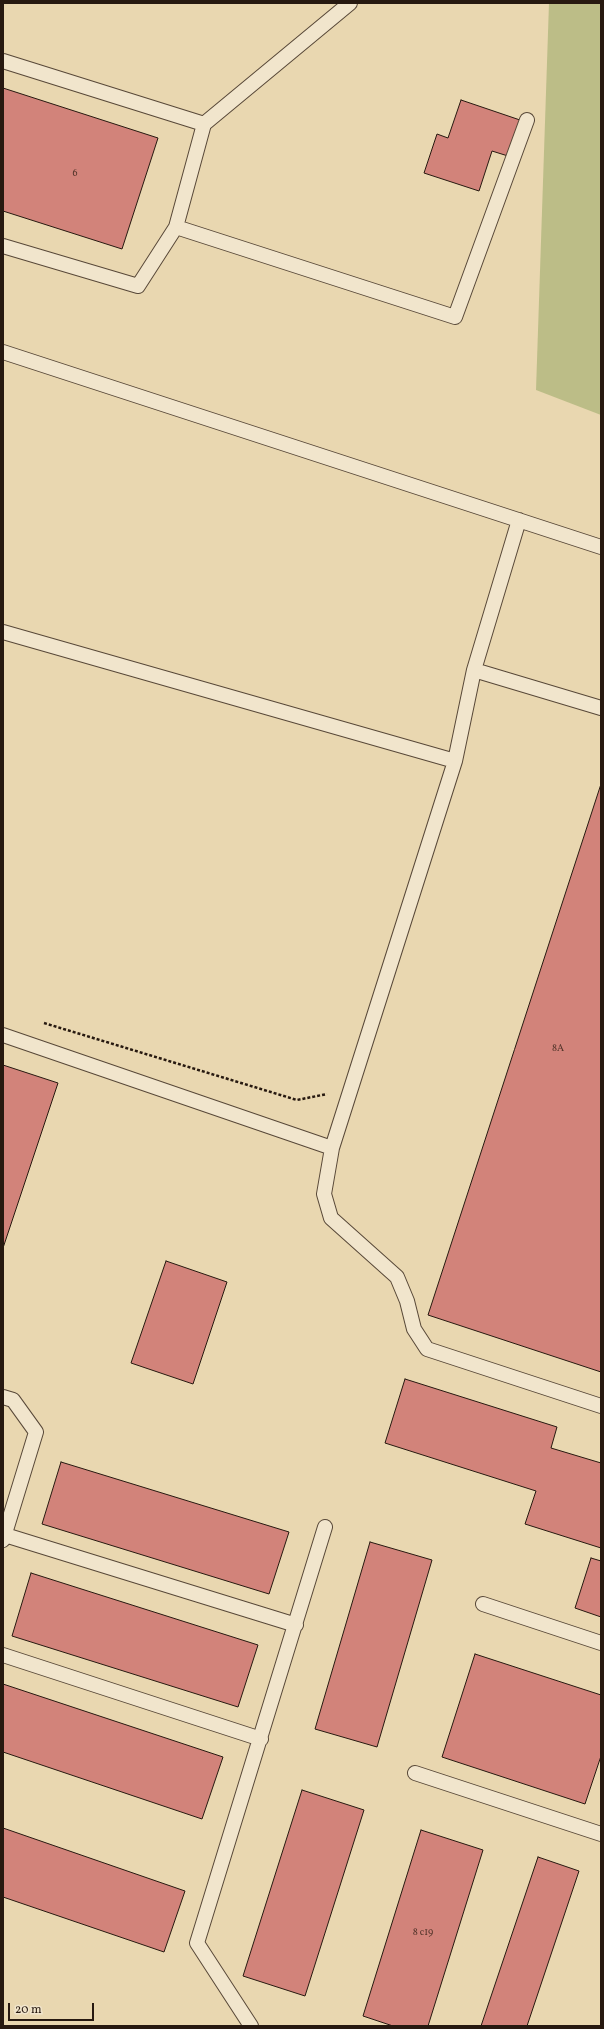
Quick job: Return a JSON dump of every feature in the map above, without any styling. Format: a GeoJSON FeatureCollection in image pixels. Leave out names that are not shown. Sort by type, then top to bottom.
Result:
{"type":"FeatureCollection","features":[{"type":"Feature","properties":{"kind":"lane"},"geometry":{"type":"LineString","coordinates":[[3,246],[138,286],[176,227],[204,124],[350,3]]}},
{"type":"Feature","properties":{"kind":"lane"},"geometry":{"type":"LineString","coordinates":[[3,61],[204,124]]}},
{"type":"Feature","properties":{"kind":"lane"},"geometry":{"type":"LineString","coordinates":[[176,227],[455,317],[527,120]]}},
{"type":"Feature","properties":{"kind":"lane"},"geometry":{"type":"LineString","coordinates":[[3,352],[601,547]]}},
{"type":"Feature","properties":{"kind":"lane"},"geometry":{"type":"LineString","coordinates":[[519,520],[474,670],[455,761],[332,1148],[324,1194],[331,1218],[397,1277],[407,1300],[414,1329],[427,1349],[601,1406]]}},
{"type":"Feature","properties":{"kind":"lane"},"geometry":{"type":"LineString","coordinates":[[3,632],[455,761]]}},
{"type":"Feature","properties":{"kind":"lane"},"geometry":{"type":"LineString","coordinates":[[474,670],[601,708]]}},
{"type":"Feature","properties":{"kind":"lane"},"geometry":{"type":"LineString","coordinates":[[3,1035],[332,1148]]}},
{"type":"Feature","properties":{"kind":"lane"},"geometry":{"type":"LineString","coordinates":[[3,1397],[13,1400],[36,1432],[4,1537],[296,1625]]}},
{"type":"Feature","properties":{"kind":"lane"},"geometry":{"type":"LineString","coordinates":[[251,2026],[196,1943],[261,1739],[325,1527]]}},
{"type":"Feature","properties":{"kind":"lane"},"geometry":{"type":"LineString","coordinates":[[483,1604],[601,1643]]}},
{"type":"Feature","properties":{"kind":"lane"},"geometry":{"type":"LineString","coordinates":[[3,1655],[261,1739]]}},
{"type":"Feature","properties":{"kind":"lane"},"geometry":{"type":"LineString","coordinates":[[415,1773],[601,1834]]}},
{"type":"Feature","properties":{"kind":"path"},"geometry":{"type":"LineString","coordinates":[[41,1022],[297,1100],[329,1094]]}},
{"type":"Feature","properties":{"kind":"green space"},"geometry":{"type":"Polygon","coordinates":[[[549,3],[601,3],[601,415],[536,390],[549,3]]]}},
{"type":"Feature","properties":{"kind":"building"},"geometry":{"type":"Polygon","coordinates":[[[3,88],[158,138],[122,249],[3,211],[3,88]]]}},
{"type":"Feature","properties":{"kind":"building"},"geometry":{"type":"Polygon","coordinates":[[[461,100],[520,120],[508,156],[492,151],[479,191],[424,173],[437,134],[448,138],[461,100]]]}},
{"type":"Feature","properties":{"kind":"building"},"geometry":{"type":"Polygon","coordinates":[[[601,784],[601,1372],[428,1315],[601,784]]]}},
{"type":"Feature","properties":{"kind":"building"},"geometry":{"type":"Polygon","coordinates":[[[3,1065],[58,1083],[3,1248],[3,1065]]]}},
{"type":"Feature","properties":{"kind":"building"},"geometry":{"type":"Polygon","coordinates":[[[166,1261],[227,1282],[193,1384],[131,1363],[166,1261]]]}},
{"type":"Feature","properties":{"kind":"building"},"geometry":{"type":"Polygon","coordinates":[[[405,1379],[557,1427],[551,1448],[601,1463],[601,1548],[525,1524],[536,1491],[385,1443],[405,1379]]]}},
{"type":"Feature","properties":{"kind":"building"},"geometry":{"type":"Polygon","coordinates":[[[61,1462],[289,1532],[269,1594],[42,1524],[61,1462]]]}},
{"type":"Feature","properties":{"kind":"building"},"geometry":{"type":"Polygon","coordinates":[[[370,1542],[432,1560],[377,1747],[315,1729],[370,1542]]]}},
{"type":"Feature","properties":{"kind":"building"},"geometry":{"type":"Polygon","coordinates":[[[591,1558],[601,1561],[601,1617],[575,1608],[591,1558]]]}},
{"type":"Feature","properties":{"kind":"building"},"geometry":{"type":"Polygon","coordinates":[[[31,1573],[258,1645],[238,1707],[12,1636],[31,1573]]]}},
{"type":"Feature","properties":{"kind":"building"},"geometry":{"type":"Polygon","coordinates":[[[475,1654],[601,1695],[601,1756],[585,1804],[442,1757],[475,1654]]]}},
{"type":"Feature","properties":{"kind":"building"},"geometry":{"type":"Polygon","coordinates":[[[3,1684],[223,1757],[202,1819],[3,1752],[3,1684]]]}},
{"type":"Feature","properties":{"kind":"building"},"geometry":{"type":"Polygon","coordinates":[[[302,1790],[364,1810],[305,1996],[243,1976],[302,1790]]]}},
{"type":"Feature","properties":{"kind":"building"},"geometry":{"type":"Polygon","coordinates":[[[3,1828],[185,1891],[164,1952],[3,1897],[3,1828]]]}},
{"type":"Feature","properties":{"kind":"building"},"geometry":{"type":"Polygon","coordinates":[[[421,1830],[483,1850],[428,2026],[393,2026],[363,2016],[421,1830]]]}},
{"type":"Feature","properties":{"kind":"building"},"geometry":{"type":"Polygon","coordinates":[[[538,1857],[579,1871],[527,2026],[481,2026],[538,1857]]]}}]}
